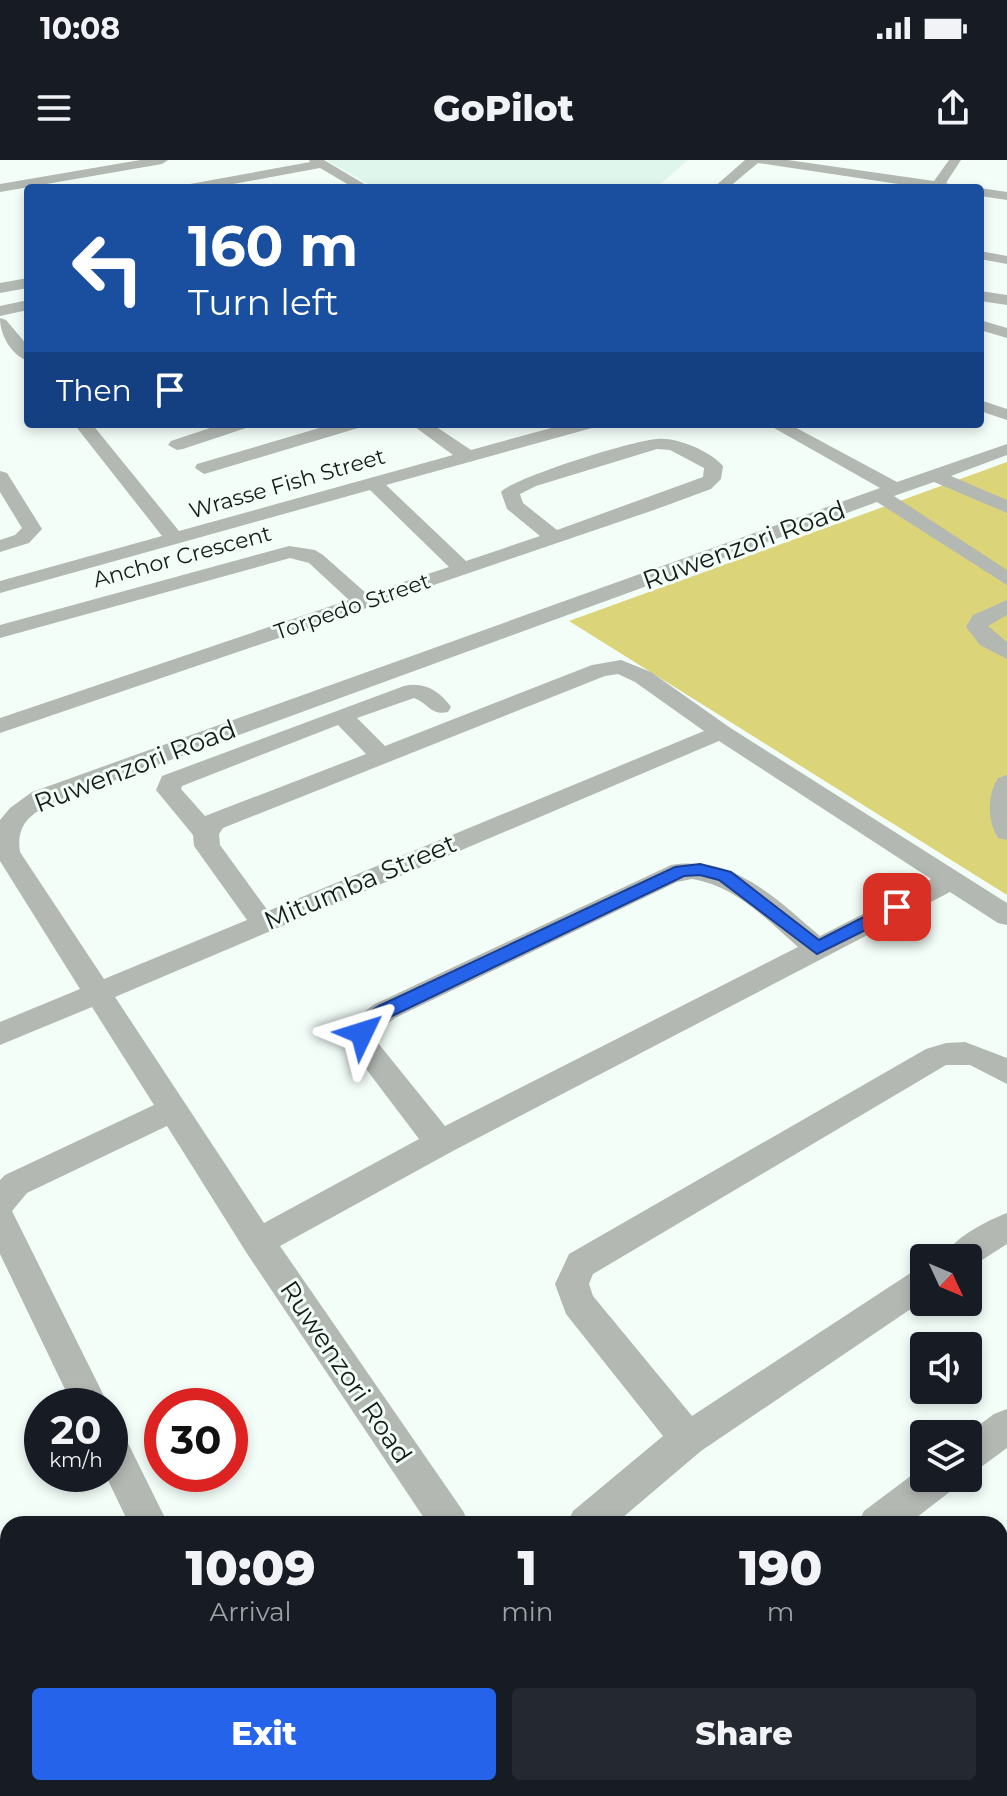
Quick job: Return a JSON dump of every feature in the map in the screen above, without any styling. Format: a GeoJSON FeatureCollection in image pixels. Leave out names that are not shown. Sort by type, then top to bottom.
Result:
{"type":"FeatureCollection","features":[{"type":"Feature","properties":{"kind":"street"},"geometry":{"type":"LineString","coordinates":[[0,188],[162,160]]}},
{"type":"Feature","properties":{"kind":"street"},"geometry":{"type":"LineString","coordinates":[[725,184],[753,160]]}},
{"type":"Feature","properties":{"kind":"street"},"geometry":{"type":"LineString","coordinates":[[762,160],[923,184]]}},
{"type":"Feature","properties":{"kind":"street"},"geometry":{"type":"LineString","coordinates":[[938,184],[955,160]]}},
{"type":"Feature","properties":{"kind":"street"},"geometry":{"type":"LineString","coordinates":[[868,176],[879,161]]}},
{"type":"Feature","properties":{"kind":"street"},"geometry":{"type":"LineString","coordinates":[[210,184],[318,162],[357,184]]}},
{"type":"Feature","properties":{"kind":"street"},"geometry":{"type":"LineString","coordinates":[[984,193],[1007,196]]}},
{"type":"Feature","properties":{"kind":"street"},"geometry":{"type":"LineString","coordinates":[[984,256],[1007,260]]}},
{"type":"Feature","properties":{"kind":"street"},"geometry":{"type":"LineString","coordinates":[[0,288],[24,284]]}},
{"type":"Feature","properties":{"kind":"street"},"geometry":{"type":"LineString","coordinates":[[984,297],[1007,300]]}},
{"type":"Feature","properties":{"kind":"street"},"geometry":{"type":"LineString","coordinates":[[24,307],[1,321],[24,351]]}},
{"type":"Feature","properties":{"kind":"street"},"geometry":{"type":"LineString","coordinates":[[984,326],[1007,333]]}},
{"type":"Feature","properties":{"kind":"street"},"geometry":{"type":"LineString","coordinates":[[984,406],[1007,415]]}},
{"type":"Feature","properties":{"kind":"street"},"geometry":{"type":"LineString","coordinates":[[86,428],[175,539]]}},
{"type":"Feature","properties":{"kind":"street"},"geometry":{"type":"LineString","coordinates":[[177,445],[228,428]]}},
{"type":"Feature","properties":{"kind":"street"},"geometry":{"type":"LineString","coordinates":[[204,468],[339,428]]}},
{"type":"Feature","properties":{"kind":"street"},"geometry":{"type":"LineString","coordinates":[[426,428],[468,457]]}},
{"type":"Feature","properties":{"kind":"street","name":"Wrasse Fish Street"},"geometry":{"type":"LineString","coordinates":[[0,587],[572,428]]}},
{"type":"Feature","properties":{"kind":"street"},"geometry":{"type":"LineString","coordinates":[[783,428],[889,493],[1007,579]]}},
{"type":"Feature","properties":{"kind":"street","name":"Torpedo Street"},"geometry":{"type":"LineString","coordinates":[[0,726],[463,569],[704,485],[712,479],[714,466],[687,450],[664,443],[644,446],[553,474],[510,492],[514,505],[553,537]]}},
{"type":"Feature","properties":{"kind":"street","name":"Ruwenzori Road"},"geometry":{"type":"LineString","coordinates":[[445,1516],[258,1242],[7,852],[3,837],[5,829],[23,809],[41,798],[1007,449]]}},
{"type":"Feature","properties":{"kind":"street"},"geometry":{"type":"LineString","coordinates":[[936,476],[1007,507]]}},
{"type":"Feature","properties":{"kind":"street"},"geometry":{"type":"LineString","coordinates":[[0,477],[32,529],[22,539],[0,546]]}},
{"type":"Feature","properties":{"kind":"street"},"geometry":{"type":"LineString","coordinates":[[373,483],[463,569]]}},
{"type":"Feature","properties":{"kind":"street","name":"Anchor Crescent"},"geometry":{"type":"LineString","coordinates":[[0,632],[279,553],[308,554],[362,601]]}},
{"type":"Feature","properties":{"kind":"street"},"geometry":{"type":"LineString","coordinates":[[1007,606],[981,620],[977,627],[988,640],[1007,652]]}},
{"type":"Feature","properties":{"kind":"street"},"geometry":{"type":"LineString","coordinates":[[263,923],[207,846],[206,833],[210,825],[226,815],[600,670],[621,667],[643,677],[721,732],[1007,916]]}},
{"type":"Feature","properties":{"kind":"street"},"geometry":{"type":"LineString","coordinates":[[206,833],[168,790],[171,781],[412,691],[425,693],[440,707]]}},
{"type":"Feature","properties":{"kind":"street"},"geometry":{"type":"LineString","coordinates":[[342,716],[381,755]]}},
{"type":"Feature","properties":{"kind":"street","name":"Mitumba Street"},"geometry":{"type":"LineString","coordinates":[[0,1034],[721,732]]}},
{"type":"Feature","properties":{"kind":"street"},"geometry":{"type":"LineString","coordinates":[[1007,783],[1001,806],[1007,832]]}},
{"type":"Feature","properties":{"kind":"street"},"geometry":{"type":"LineString","coordinates":[[440,1143],[363,1045],[364,1027],[385,1011],[671,874],[689,870],[725,876],[817,948]]}},
{"type":"Feature","properties":{"kind":"street"},"geometry":{"type":"LineString","coordinates":[[258,1242],[440,1143],[951,880]]}},
{"type":"Feature","properties":{"kind":"street"},"geometry":{"type":"LineString","coordinates":[[688,1439],[578,1303],[572,1284],[581,1264],[936,1057],[954,1052],[971,1053],[1007,1073]]}},
{"type":"Feature","properties":{"kind":"street"},"geometry":{"type":"LineString","coordinates":[[0,1202],[16,1184],[173,1110]]}},
{"type":"Feature","properties":{"kind":"street"},"geometry":{"type":"LineString","coordinates":[[0,1220],[82,1388]]}},
{"type":"Feature","properties":{"kind":"street"},"geometry":{"type":"LineString","coordinates":[[981,1244],[1007,1227]]}},
{"type":"Feature","properties":{"kind":"street"},"geometry":{"type":"LineString","coordinates":[[596,1516],[688,1439],[910,1291]]}},
{"type":"Feature","properties":{"kind":"street"},"geometry":{"type":"LineString","coordinates":[[982,1445],[1007,1426]]}},
{"type":"Feature","properties":{"kind":"street"},"geometry":{"type":"LineString","coordinates":[[128,1481],[145,1516]]}},
{"type":"Feature","properties":{"kind":"street"},"geometry":{"type":"LineString","coordinates":[[888,1516],[919,1492]]}},
{"type":"Feature","properties":{"kind":"shaded area"},"geometry":{"type":"Polygon","coordinates":[[[326,160],[688,160],[661,184],[368,184],[326,160]]]}},
{"type":"Feature","properties":{"kind":"shaded area"},"geometry":{"type":"Polygon","coordinates":[[[1007,462],[1007,895],[569,621],[1007,462]]]}},
{"type":"Feature","properties":{"kind":"route"},"geometry":{"type":"LineString","coordinates":[[362,1033],[368,1022],[385,1011],[681,871],[709,871],[725,876],[817,948],[897,907]]}}]}
